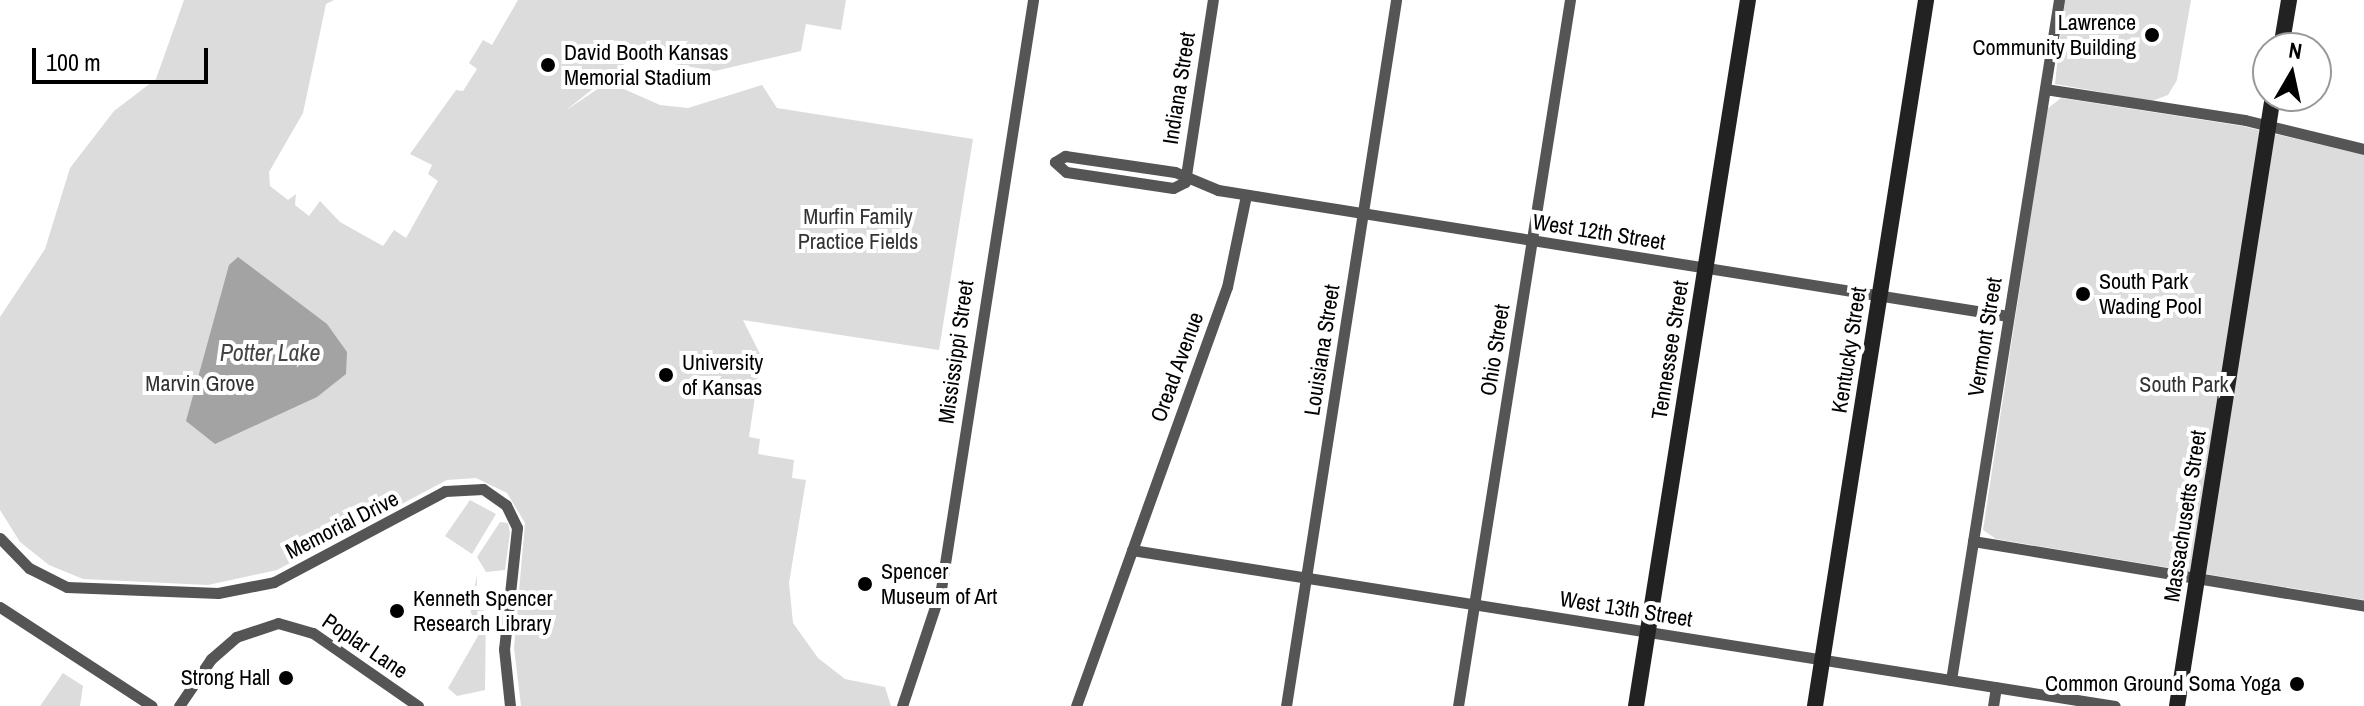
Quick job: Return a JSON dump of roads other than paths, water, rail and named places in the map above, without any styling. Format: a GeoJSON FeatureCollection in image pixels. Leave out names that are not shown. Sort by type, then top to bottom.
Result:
{"type":"FeatureCollection","features":[{"type":"Feature","properties":{"kind":"main road","name":"Tennessee Street"},"geometry":{"type":"LineString","coordinates":[[1636,706],[1748,0]]}},
{"type":"Feature","properties":{"kind":"main road","name":"Kentucky Street"},"geometry":{"type":"LineString","coordinates":[[1815,706],[1926,0]]}},
{"type":"Feature","properties":{"kind":"main road"},"geometry":{"type":"LineString","coordinates":[[2284,32],[2289,0]]}},
{"type":"Feature","properties":{"kind":"main road","name":"Massachusetts Street"},"geometry":{"type":"LineString","coordinates":[[2177,706],[2271,112]]}},
{"type":"Feature","properties":{"kind":"street","name":"Mississippi Street"},"geometry":{"type":"LineString","coordinates":[[902,706],[943,578],[1033,0]]}},
{"type":"Feature","properties":{"kind":"street","name":"Indiana Street"},"geometry":{"type":"LineString","coordinates":[[1185,182],[1213,0]]}},
{"type":"Feature","properties":{"kind":"street","name":"Louisiana Street"},"geometry":{"type":"LineString","coordinates":[[1286,706],[1396,0]]}},
{"type":"Feature","properties":{"kind":"street","name":"Ohio Street"},"geometry":{"type":"LineString","coordinates":[[1458,706],[1570,0]]}},
{"type":"Feature","properties":{"kind":"street","name":"Vermont Street"},"geometry":{"type":"LineString","coordinates":[[1951,680],[2059,0]]}},
{"type":"Feature","properties":{"kind":"street"},"geometry":{"type":"LineString","coordinates":[[2045,89],[2269,125],[2364,149]]}},
{"type":"Feature","properties":{"kind":"street","name":"West 12th Street"},"geometry":{"type":"LineString","coordinates":[[1185,182],[1175,172],[1065,156],[1055,162],[1066,172],[1158,186],[1185,182],[1246,195],[2008,316]]}},
{"type":"Feature","properties":{"kind":"street","name":"Oread Avenue"},"geometry":{"type":"LineString","coordinates":[[1076,706],[1227,287],[1246,195]]}},
{"type":"Feature","properties":{"kind":"street","name":"Memorial Drive"},"geometry":{"type":"LineString","coordinates":[[0,538],[29,568],[67,587],[218,593],[274,582],[445,491],[483,489],[506,505],[517,528],[504,649],[510,706]]}},
{"type":"Feature","properties":{"kind":"street"},"geometry":{"type":"LineString","coordinates":[[1973,541],[2364,606]]}},
{"type":"Feature","properties":{"kind":"street","name":"West 13th Street"},"geometry":{"type":"LineString","coordinates":[[1132,550],[2115,706]]}},
{"type":"Feature","properties":{"kind":"street"},"geometry":{"type":"LineString","coordinates":[[0,607],[152,706]]}},
{"type":"Feature","properties":{"kind":"street","name":"Poplar Lane"},"geometry":{"type":"LineString","coordinates":[[179,706],[229,643],[278,623],[313,633],[418,706]]}},
{"type":"Feature","properties":{"kind":"street"},"geometry":{"type":"LineString","coordinates":[[1993,706],[1996,687]]}},
{"type":"Feature","properties":{"kind":"water","name":"Potter Lake"},"geometry":{"type":"Polygon","coordinates":[[[238,257],[327,324],[347,352],[346,374],[317,397],[215,444],[186,421],[229,265],[238,257]]]}},
{"type":"Feature","properties":{"kind":"place","name":"Lawrence Community Building"},"geometry":{"type":"Point","coordinates":[2152,35]}},
{"type":"Feature","properties":{"kind":"place","name":"David Booth Kansas Memorial Stadium"},"geometry":{"type":"Point","coordinates":[548,65]}},
{"type":"Feature","properties":{"kind":"place","name":"South Park Wading Pool"},"geometry":{"type":"Point","coordinates":[2083,294]}},
{"type":"Feature","properties":{"kind":"place","name":"University of Kansas"},"geometry":{"type":"Point","coordinates":[666,375]}},
{"type":"Feature","properties":{"kind":"place","name":"Spencer Museum of Art"},"geometry":{"type":"Point","coordinates":[865,584]}},
{"type":"Feature","properties":{"kind":"place","name":"Kenneth Spencer Research Library"},"geometry":{"type":"Point","coordinates":[397,611]}},
{"type":"Feature","properties":{"kind":"place","name":"Strong Hall"},"geometry":{"type":"Point","coordinates":[286,678]}},
{"type":"Feature","properties":{"kind":"place","name":"Common Ground Soma Yoga"},"geometry":{"type":"Point","coordinates":[2297,684]}},
{"type":"Feature","properties":{"kind":"park label","name":"Murfin Family Practice Fields"},"geometry":{"type":"Point","coordinates":[858,228]}},
{"type":"Feature","properties":{"kind":"park label","name":"Marvin Grove"},"geometry":{"type":"Point","coordinates":[200,384]}},
{"type":"Feature","properties":{"kind":"park label","name":"South Park"},"geometry":{"type":"Point","coordinates":[2184,385]}}]}
